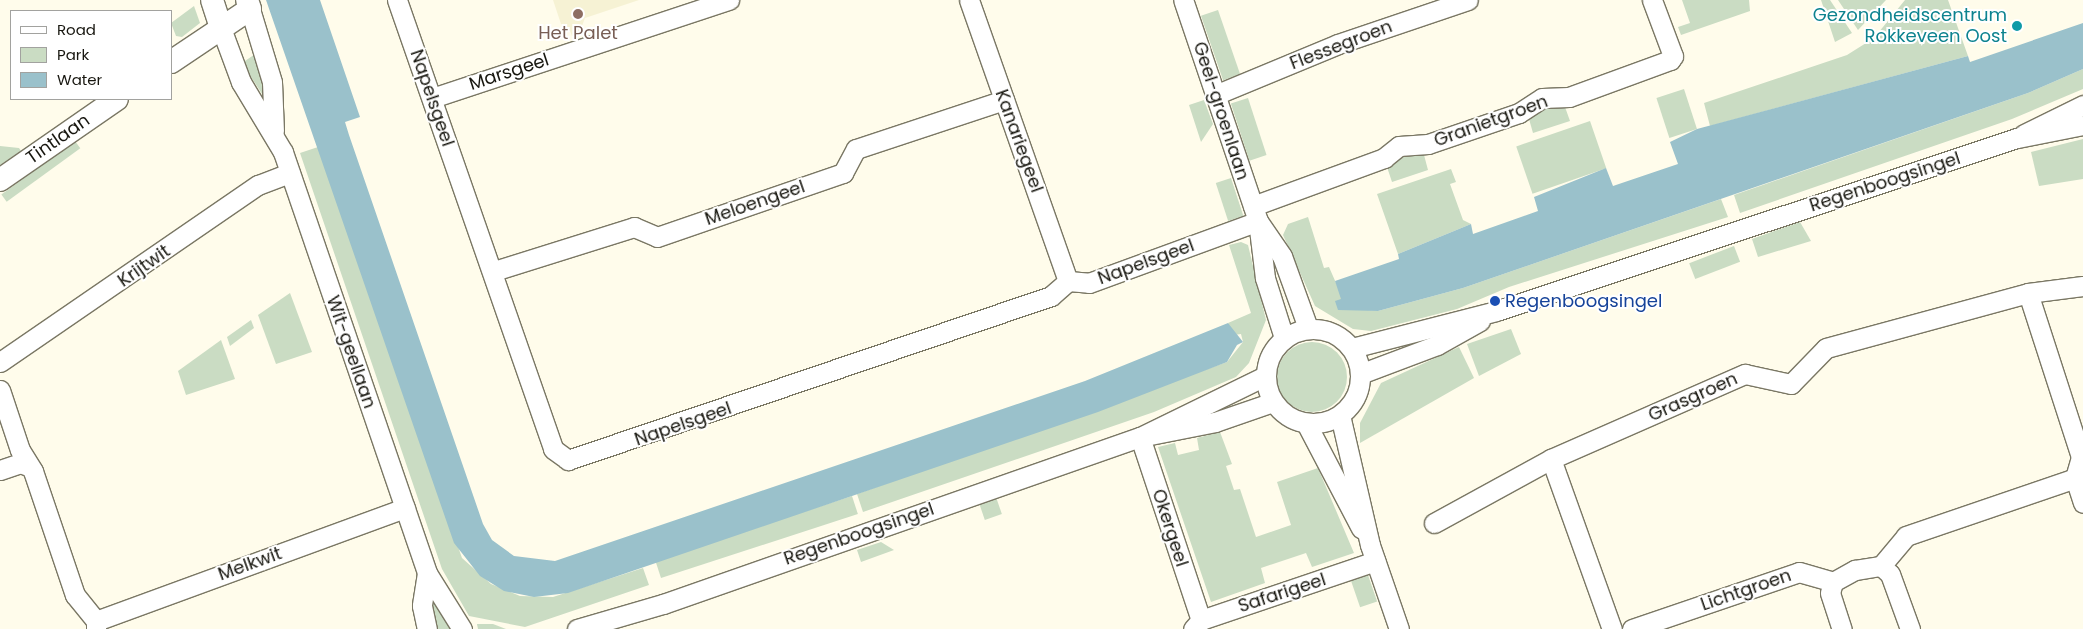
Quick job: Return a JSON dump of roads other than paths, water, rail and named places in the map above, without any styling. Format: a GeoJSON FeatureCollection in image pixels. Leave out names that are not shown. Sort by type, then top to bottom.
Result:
{"type":"FeatureCollection","features":[{"type":"Feature","properties":{"kind":"street","name":"Wit-geellaan"},"geometry":{"type":"LineString","coordinates":[[212,0],[241,82],[274,132],[290,173],[427,573],[462,629]]}},
{"type":"Feature","properties":{"kind":"street","name":"Napelsgeel"},"geometry":{"type":"LineString","coordinates":[[398,0],[494,271],[554,449],[568,460],[1051,296],[1068,281],[1089,283],[1255,214]]}},
{"type":"Feature","properties":{"kind":"street","name":"Marsgeel"},"geometry":{"type":"LineString","coordinates":[[432,98],[729,0]]}},
{"type":"Feature","properties":{"kind":"street","name":"Kanariegeel"},"geometry":{"type":"LineString","coordinates":[[969,0],[1068,281]]}},
{"type":"Feature","properties":{"kind":"street","name":"Flessegroen"},"geometry":{"type":"LineString","coordinates":[[1216,95],[1338,44],[1468,0]]}},
{"type":"Feature","properties":{"kind":"street","name":"Granietgroen"},"geometry":{"type":"LineString","coordinates":[[1255,214],[1384,158],[1399,146],[1428,144],[1518,113],[1542,98],[1569,97],[1670,60],[1673,56],[1652,0]]}},
{"type":"Feature","properties":{"kind":"street","name":"Geel-groenlaan"},"geometry":{"type":"LineString","coordinates":[[1189,3],[1216,95],[1255,214],[1265,278],[1284,338]]}},
{"type":"Feature","properties":{"kind":"street","name":"Wit-geellaan"},"geometry":{"type":"LineString","coordinates":[[248,4],[272,82],[274,132]]}},
{"type":"Feature","properties":{"kind":"street"},"geometry":{"type":"LineString","coordinates":[[172,61],[221,28],[248,4]]}},
{"type":"Feature","properties":{"kind":"street","name":"Tintlaan"},"geometry":{"type":"LineString","coordinates":[[0,180],[116,100]]}},
{"type":"Feature","properties":{"kind":"street","name":"Meloengeel"},"geometry":{"type":"LineString","coordinates":[[494,271],[634,227],[657,237],[843,172],[856,150],[1004,100]]}},
{"type":"Feature","properties":{"kind":"street","name":"Regenboogsingel"},"geometry":{"type":"LineString","coordinates":[[2017,138],[2083,105]]}},
{"type":"Feature","properties":{"kind":"street","name":"Regenboogsingel"},"geometry":{"type":"LineString","coordinates":[[1352,348],[1496,311],[2017,138],[2083,125]]}},
{"type":"Feature","properties":{"kind":"street","name":"Krijtwit"},"geometry":{"type":"LineString","coordinates":[[0,362],[258,185],[290,173]]}},
{"type":"Feature","properties":{"kind":"street","name":"Geel-groenlaan"},"geometry":{"type":"LineString","coordinates":[[1255,214],[1282,256],[1308,328]]}},
{"type":"Feature","properties":{"kind":"street","name":"Grasgroen"},"geometry":{"type":"LineString","coordinates":[[1434,523],[1551,459],[1745,374],[1791,384],[1826,348],[2028,293],[2083,286]]}},
{"type":"Feature","properties":{"kind":"street"},"geometry":{"type":"LineString","coordinates":[[2028,293],[2082,457],[2075,478],[2083,503]]}},
{"type":"Feature","properties":{"kind":"street","name":"Regenboogsingel"},"geometry":{"type":"LineString","coordinates":[[1360,374],[1437,345],[1496,311]]}},
{"type":"Feature","properties":{"kind":"street"},"geometry":{"type":"LineString","coordinates":[[1308,328],[1328,330],[1352,348],[1360,374],[1355,397],[1340,415],[1306,423],[1282,412],[1273,402],[1266,376],[1270,355],[1284,338],[1308,328]]}},
{"type":"Feature","properties":{"kind":"street","name":"Regenboogsingel"},"geometry":{"type":"LineString","coordinates":[[577,629],[1140,437],[1266,376]]}},
{"type":"Feature","properties":{"kind":"street"},"geometry":{"type":"LineString","coordinates":[[0,390],[75,595],[96,625]]}},
{"type":"Feature","properties":{"kind":"street","name":"Regenboogsingel"},"geometry":{"type":"LineString","coordinates":[[1140,437],[1216,422],[1273,402]]}},
{"type":"Feature","properties":{"kind":"street"},"geometry":{"type":"LineString","coordinates":[[1340,415],[1373,553],[1399,629]]}},
{"type":"Feature","properties":{"kind":"street"},"geometry":{"type":"LineString","coordinates":[[1306,423],[1373,553]]}},
{"type":"Feature","properties":{"kind":"street","name":"Okergeel"},"geometry":{"type":"LineString","coordinates":[[1140,437],[1197,624]]}},
{"type":"Feature","properties":{"kind":"street"},"geometry":{"type":"LineString","coordinates":[[1551,459],[1612,629]]}},
{"type":"Feature","properties":{"kind":"street"},"geometry":{"type":"LineString","coordinates":[[0,470],[20,463],[28,466]]}},
{"type":"Feature","properties":{"kind":"street"},"geometry":{"type":"LineString","coordinates":[[1842,629],[1830,593],[1833,582],[1855,570],[1880,566],[1906,536],[2075,478]]}},
{"type":"Feature","properties":{"kind":"street","name":"Melkwit"},"geometry":{"type":"LineString","coordinates":[[96,625],[405,508]]}},
{"type":"Feature","properties":{"kind":"street","name":"Safarigeel"},"geometry":{"type":"LineString","coordinates":[[1197,624],[1373,553]]}},
{"type":"Feature","properties":{"kind":"street"},"geometry":{"type":"LineString","coordinates":[[1880,566],[1890,574],[1910,629]]}},
{"type":"Feature","properties":{"kind":"street","name":"Lichtgroen"},"geometry":{"type":"LineString","coordinates":[[1632,629],[1799,572],[1833,582]]}},
{"type":"Feature","properties":{"kind":"street","name":"Wit-geellaan"},"geometry":{"type":"LineString","coordinates":[[427,573],[422,606],[427,629]]}},
{"type":"Feature","properties":{"kind":"water"},"geometry":{"type":"Polygon","coordinates":[[[266,0],[320,0],[360,117],[345,122],[349,135],[483,524],[492,540],[514,556],[555,561],[1085,381],[1228,323],[1243,342],[1237,345],[1227,362],[1098,412],[568,593],[534,597],[504,591],[480,576],[454,543],[266,0]]]}},
{"type":"Feature","properties":{"kind":"water"},"geometry":{"type":"Polygon","coordinates":[[[2083,23],[2083,69],[2028,93],[1463,288],[1378,311],[1338,310],[1335,301],[1341,299],[1335,281],[1399,259],[1398,254],[1471,224],[1473,234],[1538,211],[1534,197],[1606,168],[1613,186],[1678,164],[1670,142],[1697,129],[1968,56],[1970,62],[2083,23]]]}},
{"type":"Feature","properties":{"kind":"place","name":"Het Palet"},"geometry":{"type":"Point","coordinates":[578,14]}},
{"type":"Feature","properties":{"kind":"place","name":"Gezondheidscentrum Rokkeveen Oost"},"geometry":{"type":"Point","coordinates":[2017,26]}},
{"type":"Feature","properties":{"kind":"place","name":"Regenboogsingel"},"geometry":{"type":"Point","coordinates":[1495,301]}}]}
